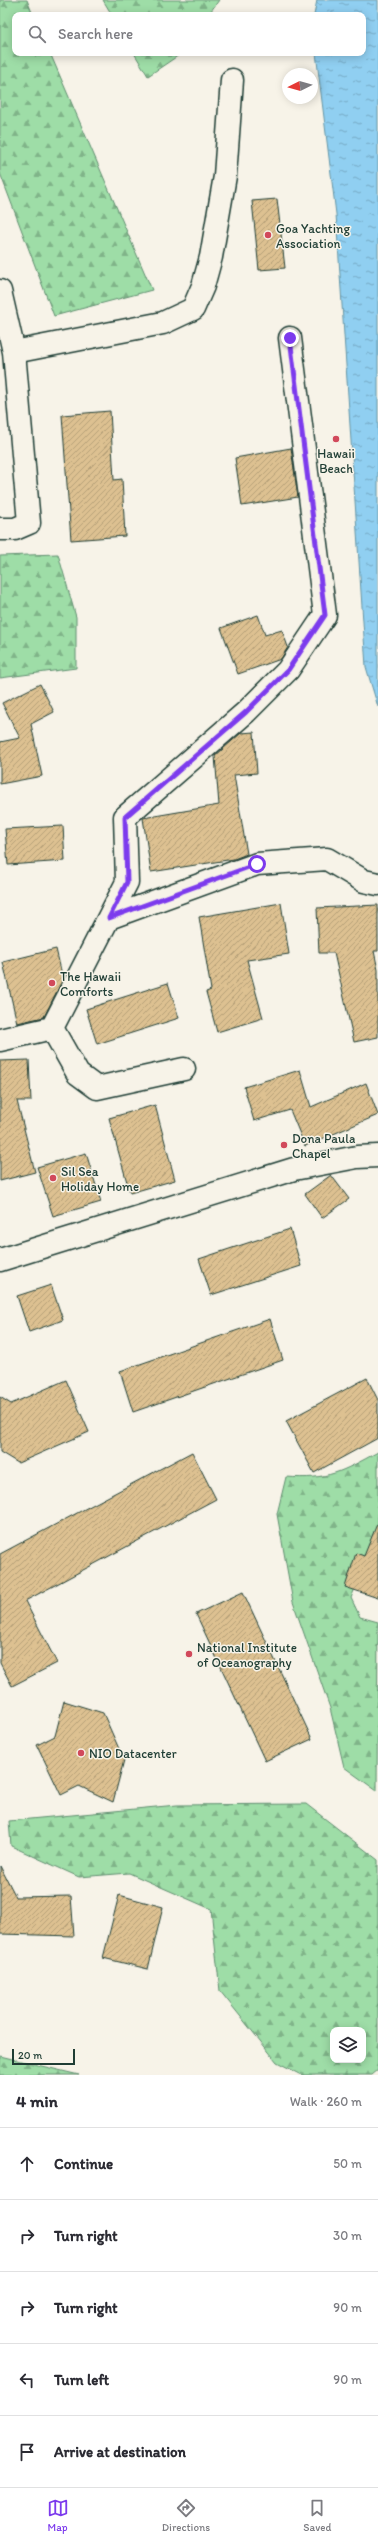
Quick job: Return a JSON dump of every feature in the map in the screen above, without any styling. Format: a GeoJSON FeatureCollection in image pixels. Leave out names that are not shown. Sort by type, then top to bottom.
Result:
{"type":"FeatureCollection","features":[{"type":"Feature","properties":{"kind":"street"},"geometry":{"type":"LineString","coordinates":[[14,352],[163,323],[193,309],[203,286],[212,257],[225,176],[232,80]]}},
{"type":"Feature","properties":{"kind":"street"},"geometry":{"type":"LineString","coordinates":[[0,291],[14,352],[29,523],[15,528],[0,529]]}},
{"type":"Feature","properties":{"kind":"street"},"geometry":{"type":"LineString","coordinates":[[0,1040],[52,1028],[127,882],[125,817],[246,712],[288,670],[325,615],[290,338]]}},
{"type":"Feature","properties":{"kind":"street"},"geometry":{"type":"LineString","coordinates":[[109,918],[257,864],[327,859],[364,881],[378,884]]}},
{"type":"Feature","properties":{"kind":"street"},"geometry":{"type":"LineString","coordinates":[[52,1028],[78,1074],[98,1088],[184,1069]]}},
{"type":"Feature","properties":{"kind":"street"},"geometry":{"type":"LineString","coordinates":[[0,1260],[294,1169],[357,1157],[378,1156]]}},
{"type":"Feature","properties":{"kind":"green space"},"geometry":{"type":"Polygon","coordinates":[[[0,0],[27,0],[32,12],[12,12],[12,56],[51,56],[152,290],[54,316],[0,173],[0,0]]]}},
{"type":"Feature","properties":{"kind":"green space"},"geometry":{"type":"Polygon","coordinates":[[[103,0],[219,0],[210,12],[110,12],[103,0]]]}},
{"type":"Feature","properties":{"kind":"green space"},"geometry":{"type":"Polygon","coordinates":[[[136,56],[178,56],[148,76],[136,56]]]}},
{"type":"Feature","properties":{"kind":"green space"},"geometry":{"type":"Polygon","coordinates":[[[58,554],[76,617],[76,668],[0,678],[0,556],[58,554]]]}},
{"type":"Feature","properties":{"kind":"green space"},"geometry":{"type":"Polygon","coordinates":[[[378,1452],[378,1532],[351,1598],[360,1617],[378,1622],[377,1791],[344,1767],[330,1708],[293,1602],[277,1514],[286,1477],[301,1478],[324,1476],[354,1465],[378,1452]]]}},
{"type":"Feature","properties":{"kind":"green space"},"geometry":{"type":"Polygon","coordinates":[[[306,1804],[378,1860],[378,2070],[372,2075],[302,2075],[277,2062],[220,1991],[211,1909],[129,1873],[79,1877],[11,1846],[9,1821],[177,1805],[306,1804]]]}},
{"type":"Feature","properties":{"kind":"green space"},"geometry":{"type":"Polygon","coordinates":[[[0,2056],[79,2075],[0,2075],[0,2056]]]}},
{"type":"Feature","properties":{"kind":"water"},"geometry":{"type":"Polygon","coordinates":[[[317,0],[378,0],[378,707],[366,667],[336,214],[316,56],[366,56],[366,12],[315,12],[317,0]]]}},
{"type":"Feature","properties":{"kind":"building","name":"Goa Yachting Association"},"geometry":{"type":"Polygon","coordinates":[[[277,199],[285,268],[259,270],[252,201],[277,199]]]}},
{"type":"Feature","properties":{"kind":"building"},"geometry":{"type":"Polygon","coordinates":[[[110,411],[114,480],[122,479],[125,536],[71,540],[62,415],[110,411]]]}},
{"type":"Feature","properties":{"kind":"building"},"geometry":{"type":"Polygon","coordinates":[[[291,448],[298,497],[242,506],[235,458],[291,448]]]}},
{"type":"Feature","properties":{"kind":"building"},"geometry":{"type":"Polygon","coordinates":[[[258,615],[265,635],[282,630],[288,647],[281,659],[238,674],[221,628],[258,615]]]}},
{"type":"Feature","properties":{"kind":"building"},"geometry":{"type":"Polygon","coordinates":[[[40,684],[54,712],[31,724],[42,776],[0,784],[0,742],[20,738],[2,703],[40,684]]]}},
{"type":"Feature","properties":{"kind":"building"},"geometry":{"type":"Polygon","coordinates":[[[254,732],[257,773],[234,775],[247,854],[234,859],[151,872],[143,818],[219,805],[215,756],[241,733],[254,732]]]}},
{"type":"Feature","properties":{"kind":"building"},"geometry":{"type":"Polygon","coordinates":[[[63,826],[65,861],[8,865],[5,829],[63,826]]]}},
{"type":"Feature","properties":{"kind":"building"},"geometry":{"type":"Polygon","coordinates":[[[281,903],[289,954],[247,960],[263,1018],[217,1032],[206,992],[211,990],[199,917],[281,903]]]}},
{"type":"Feature","properties":{"kind":"building"},"geometry":{"type":"Polygon","coordinates":[[[378,905],[378,951],[374,951],[378,970],[378,1037],[354,1042],[334,953],[319,953],[317,908],[378,905]]]}},
{"type":"Feature","properties":{"kind":"building"},"geometry":{"type":"Polygon","coordinates":[[[56,949],[63,979],[44,1017],[17,1023],[3,962],[56,949]]]}},
{"type":"Feature","properties":{"kind":"building"},"geometry":{"type":"Polygon","coordinates":[[[168,983],[179,1018],[97,1044],[86,1009],[168,983]]]}},
{"type":"Feature","properties":{"kind":"building"},"geometry":{"type":"Polygon","coordinates":[[[29,1060],[31,1101],[17,1101],[35,1172],[0,1181],[0,1061],[29,1060]]]}},
{"type":"Feature","properties":{"kind":"building"},"geometry":{"type":"Polygon","coordinates":[[[300,1070],[311,1107],[366,1083],[378,1115],[305,1146],[290,1110],[254,1121],[244,1087],[300,1070]]]}},
{"type":"Feature","properties":{"kind":"building"},"geometry":{"type":"Polygon","coordinates":[[[155,1105],[175,1180],[130,1193],[109,1118],[155,1105]]]}},
{"type":"Feature","properties":{"kind":"building"},"geometry":{"type":"Polygon","coordinates":[[[86,1153],[101,1202],[53,1216],[37,1167],[86,1153]]]}},
{"type":"Feature","properties":{"kind":"building"},"geometry":{"type":"Polygon","coordinates":[[[331,1175],[349,1199],[322,1218],[305,1194],[331,1175]]]}},
{"type":"Feature","properties":{"kind":"building"},"geometry":{"type":"Polygon","coordinates":[[[290,1229],[301,1266],[211,1295],[199,1259],[290,1229]]]}},
{"type":"Feature","properties":{"kind":"building"},"geometry":{"type":"Polygon","coordinates":[[[51,1285],[63,1320],[29,1332],[17,1296],[51,1285]]]}},
{"type":"Feature","properties":{"kind":"building"},"geometry":{"type":"Polygon","coordinates":[[[270,1319],[283,1360],[133,1412],[120,1371],[270,1319]]]}},
{"type":"Feature","properties":{"kind":"building"},"geometry":{"type":"Polygon","coordinates":[[[367,1378],[378,1400],[378,1438],[314,1473],[286,1421],[367,1378]]]}},
{"type":"Feature","properties":{"kind":"building"},"geometry":{"type":"Polygon","coordinates":[[[66,1380],[89,1432],[18,1463],[0,1452],[0,1397],[11,1404],[66,1380]]]}},
{"type":"Feature","properties":{"kind":"building"},"geometry":{"type":"Polygon","coordinates":[[[192,1452],[216,1499],[25,1601],[57,1663],[12,1686],[0,1663],[0,1554],[192,1452]]]}},
{"type":"Feature","properties":{"kind":"building"},"geometry":{"type":"Polygon","coordinates":[[[377,1524],[378,1598],[345,1587],[356,1553],[364,1556],[377,1524]]]}},
{"type":"Feature","properties":{"kind":"building"},"geometry":{"type":"Polygon","coordinates":[[[243,1592],[312,1739],[265,1761],[196,1614],[243,1592]]]}},
{"type":"Feature","properties":{"kind":"building","name":"NIO Datacenter"},"geometry":{"type":"Polygon","coordinates":[[[64,1701],[103,1713],[124,1760],[113,1802],[79,1786],[61,1795],[37,1745],[55,1736],[64,1701]]]}},
{"type":"Feature","properties":{"kind":"building"},"geometry":{"type":"Polygon","coordinates":[[[0,1866],[16,1897],[71,1896],[74,1936],[0,1934],[0,1866]]]}},
{"type":"Feature","properties":{"kind":"building"},"geometry":{"type":"Polygon","coordinates":[[[119,1895],[163,1907],[148,1969],[103,1958],[119,1895]]]}},
{"type":"Feature","properties":{"kind":"place","name":"Goa Yachting Association"},"geometry":{"type":"Point","coordinates":[268,235]}},
{"type":"Feature","properties":{"kind":"place","name":"Hawaii Beach"},"geometry":{"type":"Point","coordinates":[336,439]}},
{"type":"Feature","properties":{"kind":"place","name":"The Hawaii Comforts"},"geometry":{"type":"Point","coordinates":[52,983]}},
{"type":"Feature","properties":{"kind":"place","name":"Dona Paula Chapel"},"geometry":{"type":"Point","coordinates":[284,1145]}},
{"type":"Feature","properties":{"kind":"place","name":"Sil Sea Holiday Home"},"geometry":{"type":"Point","coordinates":[53,1178]}},
{"type":"Feature","properties":{"kind":"place","name":"National Institute of Oceanography"},"geometry":{"type":"Point","coordinates":[189,1654]}},
{"type":"Feature","properties":{"kind":"place","name":"NIO Datacenter"},"geometry":{"type":"Point","coordinates":[81,1753]}},
{"type":"Feature","properties":{"kind":"route"},"geometry":{"type":"LineString","coordinates":[[257,864],[109,918],[127,882],[125,817],[136,810],[246,712],[288,670],[325,615],[290,338]]}}]}
